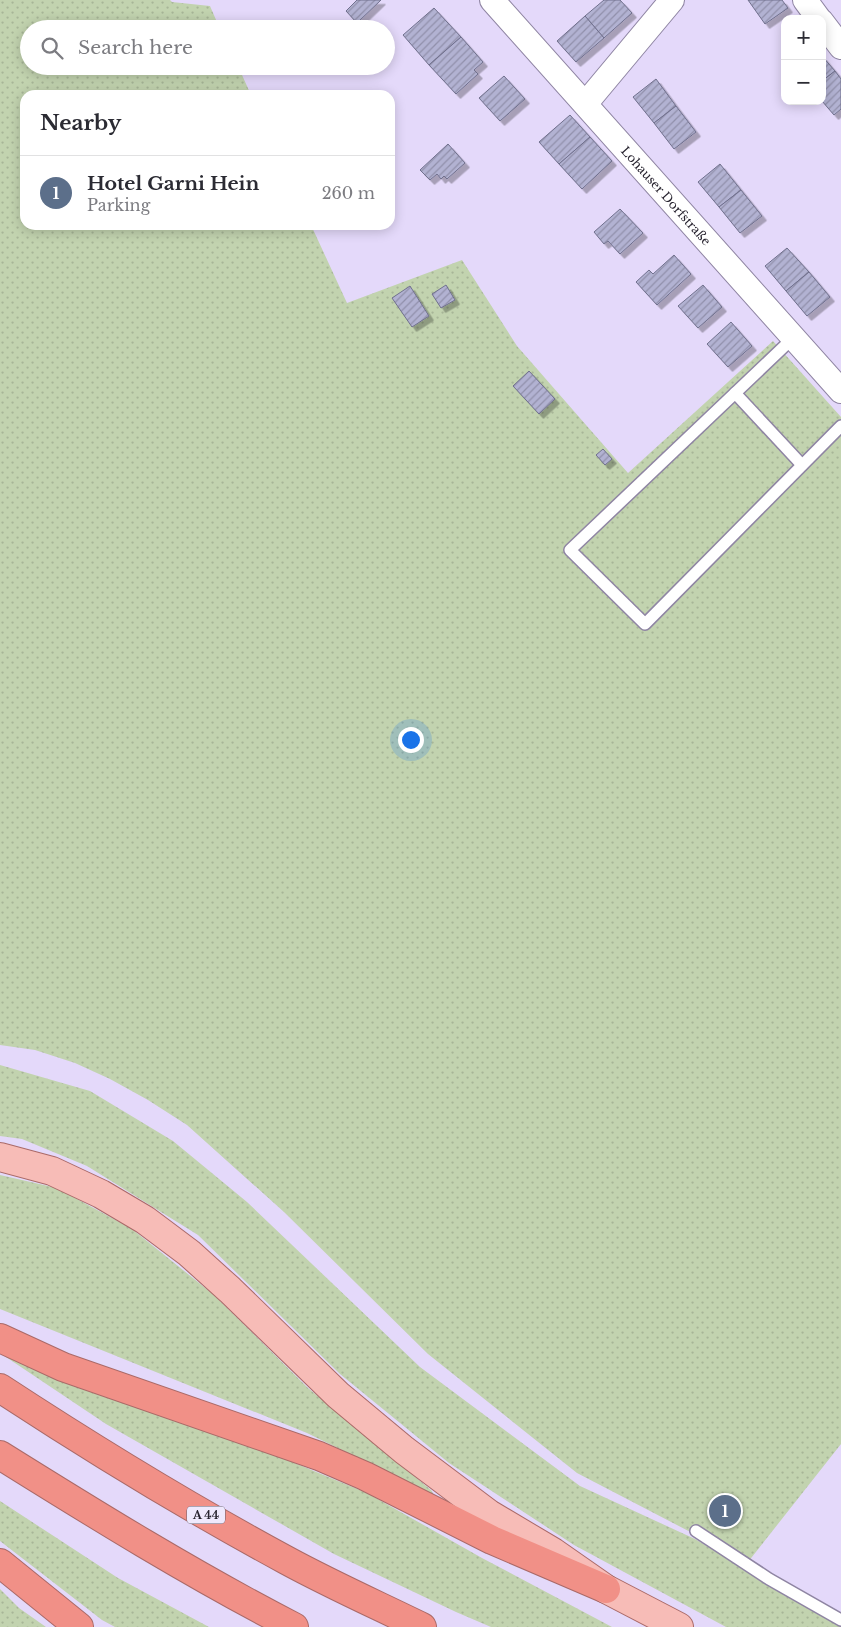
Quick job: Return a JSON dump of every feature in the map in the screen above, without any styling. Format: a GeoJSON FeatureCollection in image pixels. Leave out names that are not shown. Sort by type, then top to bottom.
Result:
{"type":"FeatureCollection","features":[{"type":"Feature","properties":{"kind":"highway"},"geometry":{"type":"LineString","coordinates":[[0,1338],[63,1367],[212,1417],[319,1456],[366,1476],[492,1540],[606,1589]]}},
{"type":"Feature","properties":{"kind":"highway","name":"A 44"},"geometry":{"type":"LineString","coordinates":[[0,1388],[172,1496],[287,1561],[422,1627]]}},
{"type":"Feature","properties":{"kind":"highway"},"geometry":{"type":"LineString","coordinates":[[0,1454],[245,1602],[294,1627]]}},
{"type":"Feature","properties":{"kind":"highway"},"geometry":{"type":"LineString","coordinates":[[0,1563],[79,1627]]}},
{"type":"Feature","properties":{"kind":"main road"},"geometry":{"type":"LineString","coordinates":[[0,1158],[52,1171],[101,1194],[145,1220],[209,1271],[338,1395],[404,1450],[489,1514],[552,1552],[606,1589],[679,1627]]}},
{"type":"Feature","properties":{"kind":"street","name":"Lohauser Dorfstraße"},"geometry":{"type":"LineString","coordinates":[[492,0],[586,103],[841,391]]}},
{"type":"Feature","properties":{"kind":"street"},"geometry":{"type":"LineString","coordinates":[[586,103],[672,0]]}},
{"type":"Feature","properties":{"kind":"street"},"geometry":{"type":"LineString","coordinates":[[805,0],[817,15]]}},
{"type":"Feature","properties":{"kind":"street"},"geometry":{"type":"LineString","coordinates":[[826,27],[841,47]]}},
{"type":"Feature","properties":{"kind":"lane"},"geometry":{"type":"LineString","coordinates":[[793,338],[570,550],[645,624],[841,426]]}},
{"type":"Feature","properties":{"kind":"lane"},"geometry":{"type":"LineString","coordinates":[[735,393],[802,465]]}},
{"type":"Feature","properties":{"kind":"lane"},"geometry":{"type":"LineString","coordinates":[[696,1531],[769,1579],[841,1620]]}},
{"type":"Feature","properties":{"kind":"green space"},"geometry":{"type":"Polygon","coordinates":[[[0,0],[170,0],[172,2],[210,6],[216,20],[20,20],[20,75],[242,75],[249,90],[20,90],[20,230],[313,230],[347,303],[462,260],[517,346],[628,473],[773,341],[841,417],[841,1444],[748,1562],[577,1473],[428,1354],[284,1212],[187,1125],[148,1100],[110,1079],[75,1063],[35,1050],[0,1045],[0,0]]]}},
{"type":"Feature","properties":{"kind":"green space"},"geometry":{"type":"Polygon","coordinates":[[[0,1065],[90,1091],[173,1141],[247,1202],[420,1367],[580,1486],[695,1539],[841,1625],[841,1627],[726,1627],[574,1545],[449,1463],[340,1374],[198,1235],[87,1166],[22,1139],[0,1136],[0,1065]]]}},
{"type":"Feature","properties":{"kind":"green space"},"geometry":{"type":"Polygon","coordinates":[[[0,1175],[57,1188],[132,1229],[214,1295],[308,1388],[431,1490],[434,1495],[307,1433],[0,1309],[0,1175]]]}},
{"type":"Feature","properties":{"kind":"green space"},"geometry":{"type":"Polygon","coordinates":[[[0,1353],[256,1447],[367,1493],[482,1558],[612,1627],[491,1627],[456,1612],[334,1554],[106,1424],[0,1353]]]}},
{"type":"Feature","properties":{"kind":"green space"},"geometry":{"type":"Polygon","coordinates":[[[0,1501],[118,1578],[209,1627],[115,1627],[102,1620],[0,1541],[0,1501]]]}},
{"type":"Feature","properties":{"kind":"green space"},"geometry":{"type":"Polygon","coordinates":[[[0,1589],[19,1608],[46,1627],[0,1627],[0,1589]]]}},
{"type":"Feature","properties":{"kind":"building"},"geometry":{"type":"Polygon","coordinates":[[[357,0],[381,0],[360,20],[354,20],[346,11],[357,0]]]}},
{"type":"Feature","properties":{"kind":"building"},"geometry":{"type":"Polygon","coordinates":[[[604,0],[620,0],[632,13],[604,38],[585,16],[604,0]]]}},
{"type":"Feature","properties":{"kind":"building"},"geometry":{"type":"Polygon","coordinates":[[[748,0],[782,0],[788,8],[765,24],[748,0]]]}},
{"type":"Feature","properties":{"kind":"building"},"geometry":{"type":"Polygon","coordinates":[[[434,8],[461,37],[429,65],[403,35],[434,8]]]}},
{"type":"Feature","properties":{"kind":"building"},"geometry":{"type":"Polygon","coordinates":[[[585,16],[604,38],[576,62],[557,41],[585,16]]]}},
{"type":"Feature","properties":{"kind":"building"},"geometry":{"type":"Polygon","coordinates":[[[461,37],[483,62],[474,70],[478,74],[456,94],[429,65],[461,37]]]}},
{"type":"Feature","properties":{"kind":"building"},"geometry":{"type":"Polygon","coordinates":[[[826,61],[835,71],[826,78],[826,61]]]}},
{"type":"Feature","properties":{"kind":"building"},"geometry":{"type":"Polygon","coordinates":[[[835,71],[841,79],[841,109],[834,115],[825,105],[826,78],[835,71]]]}},
{"type":"Feature","properties":{"kind":"building"},"geometry":{"type":"Polygon","coordinates":[[[504,76],[525,99],[500,121],[479,98],[504,76]]]}},
{"type":"Feature","properties":{"kind":"building"},"geometry":{"type":"Polygon","coordinates":[[[656,79],[676,106],[654,123],[633,97],[656,79]]]}},
{"type":"Feature","properties":{"kind":"building"},"geometry":{"type":"Polygon","coordinates":[[[676,106],[696,132],[674,149],[654,123],[676,106]]]}},
{"type":"Feature","properties":{"kind":"building"},"geometry":{"type":"Polygon","coordinates":[[[570,115],[590,137],[559,164],[539,142],[570,115]]]}},
{"type":"Feature","properties":{"kind":"building"},"geometry":{"type":"Polygon","coordinates":[[[590,137],[612,161],[582,189],[559,164],[590,137]]]}},
{"type":"Feature","properties":{"kind":"building"},"geometry":{"type":"Polygon","coordinates":[[[448,144],[465,163],[447,179],[444,176],[441,179],[437,174],[430,180],[420,170],[448,144]]]}},
{"type":"Feature","properties":{"kind":"building"},"geometry":{"type":"Polygon","coordinates":[[[720,164],[741,190],[719,207],[698,182],[720,164]]]}},
{"type":"Feature","properties":{"kind":"building"},"geometry":{"type":"Polygon","coordinates":[[[741,190],[762,216],[740,233],[719,207],[741,190]]]}},
{"type":"Feature","properties":{"kind":"building"},"geometry":{"type":"Polygon","coordinates":[[[620,209],[643,233],[620,254],[608,241],[604,244],[594,232],[620,209]]]}},
{"type":"Feature","properties":{"kind":"building"},"geometry":{"type":"Polygon","coordinates":[[[787,248],[809,272],[786,291],[765,266],[787,248]]]}},
{"type":"Feature","properties":{"kind":"building"},"geometry":{"type":"Polygon","coordinates":[[[674,255],[691,274],[657,305],[636,282],[649,270],[653,274],[674,255]]]}},
{"type":"Feature","properties":{"kind":"building"},"geometry":{"type":"Polygon","coordinates":[[[809,272],[830,297],[807,316],[786,291],[809,272]]]}},
{"type":"Feature","properties":{"kind":"building"},"geometry":{"type":"Polygon","coordinates":[[[446,285],[455,300],[441,308],[432,294],[446,285]]]}},
{"type":"Feature","properties":{"kind":"building"},"geometry":{"type":"Polygon","coordinates":[[[703,285],[722,307],[698,328],[678,306],[703,285]]]}},
{"type":"Feature","properties":{"kind":"building"},"geometry":{"type":"Polygon","coordinates":[[[410,286],[429,316],[412,327],[392,298],[410,286]]]}},
{"type":"Feature","properties":{"kind":"building"},"geometry":{"type":"Polygon","coordinates":[[[731,322],[752,346],[728,367],[707,344],[731,322]]]}},
{"type":"Feature","properties":{"kind":"building"},"geometry":{"type":"Polygon","coordinates":[[[529,371],[555,399],[539,414],[513,386],[529,371]]]}},
{"type":"Feature","properties":{"kind":"building"},"geometry":{"type":"Polygon","coordinates":[[[603,449],[612,459],[605,465],[596,455],[603,449]]]}},
{"type":"Feature","properties":{"kind":"place","name":"Hotel Garni Hein"},"geometry":{"type":"Point","coordinates":[725,1511]}}]}
